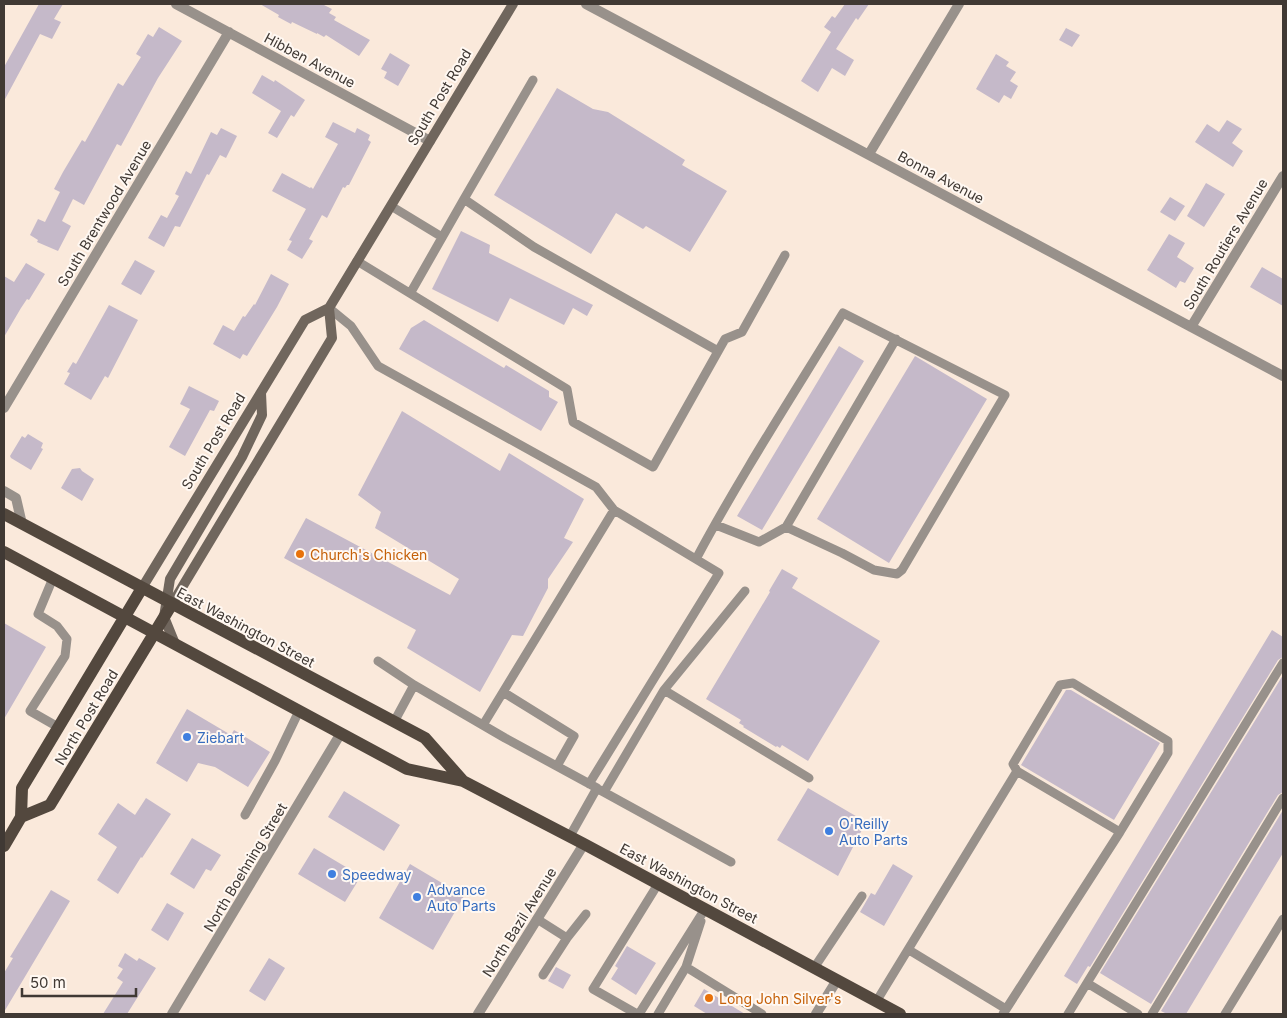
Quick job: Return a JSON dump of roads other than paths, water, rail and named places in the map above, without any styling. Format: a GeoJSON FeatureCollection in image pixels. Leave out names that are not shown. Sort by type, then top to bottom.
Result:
{"type":"FeatureCollection","features":[{"type":"Feature","properties":{"kind":"main road","name":"South Post Road"},"geometry":{"type":"LineString","coordinates":[[134,602],[304,320],[329,308],[512,4]]}},
{"type":"Feature","properties":{"kind":"main road"},"geometry":{"type":"LineString","coordinates":[[168,602],[332,338],[329,308]]}},
{"type":"Feature","properties":{"kind":"main road"},"geometry":{"type":"LineString","coordinates":[[175,644],[164,617],[168,602],[170,579],[242,457],[262,415],[261,393]]}},
{"type":"Feature","properties":{"kind":"main road","name":"East Washington Street"},"geometry":{"type":"LineString","coordinates":[[4,514],[425,738],[463,781]]}},
{"type":"Feature","properties":{"kind":"main road","name":"East Washington Street"},"geometry":{"type":"LineString","coordinates":[[4,552],[407,768],[463,781],[570,836],[837,980],[892,1012]]}},
{"type":"Feature","properties":{"kind":"main road","name":"North Post Road"},"geometry":{"type":"LineString","coordinates":[[4,846],[21,817],[22,788],[134,602]]}},
{"type":"Feature","properties":{"kind":"main road","name":"North Post Road"},"geometry":{"type":"LineString","coordinates":[[21,817],[50,805],[164,617]]}},
{"type":"Feature","properties":{"kind":"street","name":"Hibben Avenue"},"geometry":{"type":"LineString","coordinates":[[176,4],[430,141]]}},
{"type":"Feature","properties":{"kind":"street","name":"Bonna Avenue"},"geometry":{"type":"LineString","coordinates":[[586,4],[1283,376]]}},
{"type":"Feature","properties":{"kind":"street"},"geometry":{"type":"LineString","coordinates":[[869,154],[960,4]]}},
{"type":"Feature","properties":{"kind":"street","name":"South Brentwood Avenue"},"geometry":{"type":"LineString","coordinates":[[4,408],[228,32]]}},
{"type":"Feature","properties":{"kind":"street","name":"South Routiers Avenue"},"geometry":{"type":"LineString","coordinates":[[1191,327],[1283,176]]}},
{"type":"Feature","properties":{"kind":"street"},"geometry":{"type":"LineString","coordinates":[[4,491],[16,498],[22,524]]}},
{"type":"Feature","properties":{"kind":"street","name":"North Boehning Street"},"geometry":{"type":"LineString","coordinates":[[172,1014],[341,733]]}},
{"type":"Feature","properties":{"kind":"street","name":"North Bazil Avenue"},"geometry":{"type":"LineString","coordinates":[[478,1014],[584,844]]}},
{"type":"Feature","properties":{"kind":"street"},"geometry":{"type":"LineString","coordinates":[[816,1014],[837,980]]}},
{"type":"Feature","properties":{"kind":"lane"},"geometry":{"type":"LineString","coordinates":[[411,292],[533,80]]}},
{"type":"Feature","properties":{"kind":"lane"},"geometry":{"type":"LineString","coordinates":[[464,199],[534,247],[718,351]]}},
{"type":"Feature","properties":{"kind":"lane"},"geometry":{"type":"LineString","coordinates":[[390,206],[442,237]]}},
{"type":"Feature","properties":{"kind":"lane"},"geometry":{"type":"LineString","coordinates":[[357,261],[411,292],[568,389],[573,422],[653,467],[725,339],[742,332],[785,255]]}},
{"type":"Feature","properties":{"kind":"lane"},"geometry":{"type":"LineString","coordinates":[[329,308],[351,326],[378,366],[596,487],[614,510],[719,573],[570,836]]}},
{"type":"Feature","properties":{"kind":"lane"},"geometry":{"type":"LineString","coordinates":[[696,559],[843,313],[1005,395],[902,570],[897,574],[874,570],[786,527]]}},
{"type":"Feature","properties":{"kind":"lane"},"geometry":{"type":"LineString","coordinates":[[716,525],[759,542],[786,527],[896,339]]}},
{"type":"Feature","properties":{"kind":"lane"},"geometry":{"type":"LineString","coordinates":[[483,725],[614,510]]}},
{"type":"Feature","properties":{"kind":"lane"},"geometry":{"type":"LineString","coordinates":[[53,578],[38,614],[57,626],[67,639],[65,656],[30,711],[58,727]]}},
{"type":"Feature","properties":{"kind":"lane"},"geometry":{"type":"LineString","coordinates":[[597,788],[664,690],[745,591]]}},
{"type":"Feature","properties":{"kind":"lane"},"geometry":{"type":"LineString","coordinates":[[378,661],[414,685],[483,725],[731,862]]}},
{"type":"Feature","properties":{"kind":"lane"},"geometry":{"type":"LineString","coordinates":[[1068,1014],[1283,663]]}},
{"type":"Feature","properties":{"kind":"lane"},"geometry":{"type":"LineString","coordinates":[[909,950],[1004,1012],[1120,832],[1168,753],[1168,741],[1073,683],[1060,685],[1013,764],[1017,771],[1120,832]]}},
{"type":"Feature","properties":{"kind":"lane"},"geometry":{"type":"LineString","coordinates":[[394,722],[414,685]]}},
{"type":"Feature","properties":{"kind":"lane"},"geometry":{"type":"LineString","coordinates":[[664,690],[808,778]]}},
{"type":"Feature","properties":{"kind":"lane"},"geometry":{"type":"LineString","coordinates":[[503,692],[574,736],[557,766]]}},
{"type":"Feature","properties":{"kind":"lane"},"geometry":{"type":"LineString","coordinates":[[245,815],[275,762],[299,711]]}},
{"type":"Feature","properties":{"kind":"lane"},"geometry":{"type":"LineString","coordinates":[[876,1002],[1017,771]]}},
{"type":"Feature","properties":{"kind":"lane"},"geometry":{"type":"LineString","coordinates":[[1152,1014],[1283,798]]}},
{"type":"Feature","properties":{"kind":"lane"},"geometry":{"type":"LineString","coordinates":[[658,884],[593,989],[638,1014],[705,909]]}},
{"type":"Feature","properties":{"kind":"lane"},"geometry":{"type":"LineString","coordinates":[[814,968],[862,896]]}},
{"type":"Feature","properties":{"kind":"lane"},"geometry":{"type":"LineString","coordinates":[[658,1014],[686,967],[705,909]]}},
{"type":"Feature","properties":{"kind":"lane"},"geometry":{"type":"LineString","coordinates":[[543,975],[567,938],[586,914]]}},
{"type":"Feature","properties":{"kind":"lane"},"geometry":{"type":"LineString","coordinates":[[537,919],[567,938]]}},
{"type":"Feature","properties":{"kind":"lane"},"geometry":{"type":"LineString","coordinates":[[1225,1014],[1283,919]]}},
{"type":"Feature","properties":{"kind":"lane"},"geometry":{"type":"LineString","coordinates":[[686,967],[762,1014]]}},
{"type":"Feature","properties":{"kind":"lane"},"geometry":{"type":"LineString","coordinates":[[1087,983],[1138,1014]]}},
{"type":"Feature","properties":{"kind":"place","name":"Church's Chicken"},"geometry":{"type":"Point","coordinates":[300,554]}},
{"type":"Feature","properties":{"kind":"place","name":"Ziebart"},"geometry":{"type":"Point","coordinates":[187,737]}},
{"type":"Feature","properties":{"kind":"place","name":"O'Reilly Auto Parts"},"geometry":{"type":"Point","coordinates":[829,831]}},
{"type":"Feature","properties":{"kind":"place","name":"Speedway"},"geometry":{"type":"Point","coordinates":[332,874]}},
{"type":"Feature","properties":{"kind":"place","name":"Advance Auto Parts"},"geometry":{"type":"Point","coordinates":[417,897]}},
{"type":"Feature","properties":{"kind":"place","name":"Long John Silver's"},"geometry":{"type":"Point","coordinates":[709,998]}}]}
